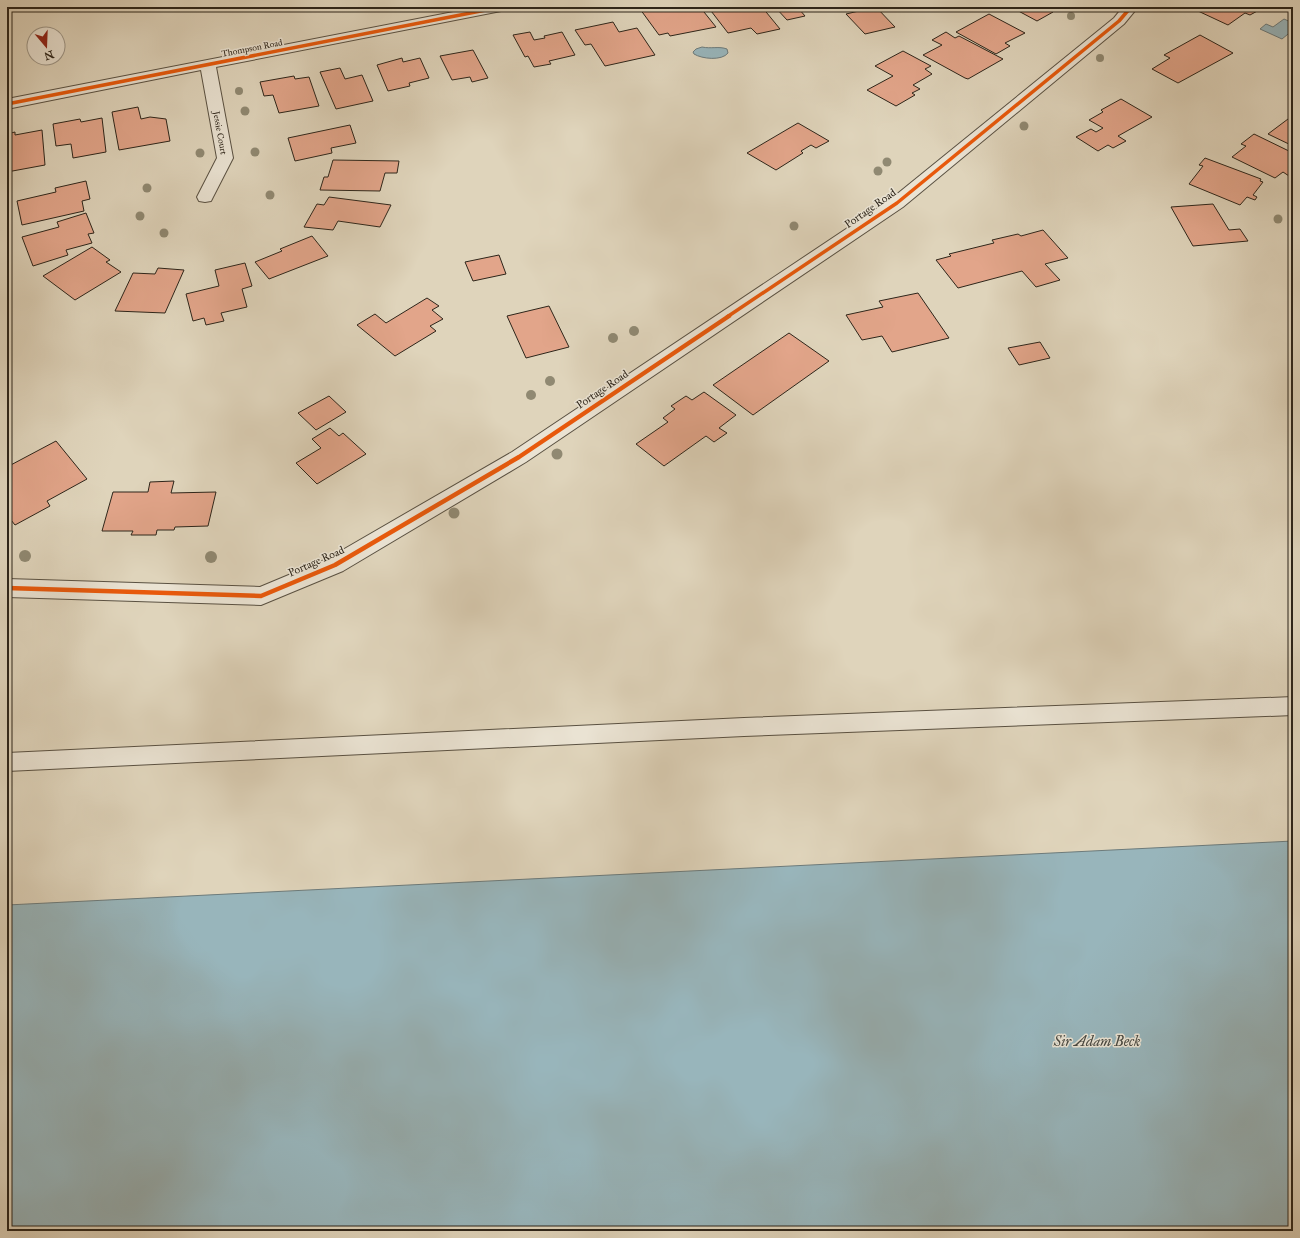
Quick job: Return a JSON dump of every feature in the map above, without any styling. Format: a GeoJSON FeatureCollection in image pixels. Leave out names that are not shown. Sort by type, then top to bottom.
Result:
{"type":"FeatureCollection","features":[{"type":"Feature","properties":{"kind":"street","name":"Thompson Road"},"geometry":{"type":"LineString","coordinates":[[7,104],[500,7]]}},
{"type":"Feature","properties":{"kind":"street","name":"Portage Road"},"geometry":{"type":"LineString","coordinates":[[7,588],[261,596],[335,565],[520,457],[896,203],[1119,22],[1131,7]]}},
{"type":"Feature","properties":{"kind":"street","name":"Jessie Court"},"geometry":{"type":"LineString","coordinates":[[205,197],[225,158],[208,65]]}},
{"type":"Feature","properties":{"kind":"lane"},"geometry":{"type":"LineString","coordinates":[[7,762],[736,727],[1293,706]]}},
{"type":"Feature","properties":{"kind":"water"},"geometry":{"type":"Polygon","coordinates":[[[1284,19],[1293,23],[1293,30],[1282,39],[1260,29],[1266,24],[1273,27],[1284,19]]]}},
{"type":"Feature","properties":{"kind":"water"},"geometry":{"type":"Polygon","coordinates":[[[702,47],[724,48],[727,49],[728,53],[725,56],[717,58],[702,57],[694,54],[693,52],[696,49],[702,47]]]}},
{"type":"Feature","properties":{"kind":"water","name":"Sir Adam Beck"},"geometry":{"type":"Polygon","coordinates":[[[1293,841],[1293,1231],[7,1231],[7,905],[1293,841]]]}},
{"type":"Feature","properties":{"kind":"building"},"geometry":{"type":"Polygon","coordinates":[[[648,7],[667,7],[669,9],[676,7],[700,7],[716,27],[670,36],[668,33],[659,35],[640,9],[648,7]]]}},
{"type":"Feature","properties":{"kind":"building"},"geometry":{"type":"Polygon","coordinates":[[[708,7],[762,7],[780,29],[757,34],[751,28],[728,33],[708,7]]]}},
{"type":"Feature","properties":{"kind":"building"},"geometry":{"type":"Polygon","coordinates":[[[775,7],[809,7],[799,9],[805,16],[787,20],[775,7]]]}},
{"type":"Feature","properties":{"kind":"building"},"geometry":{"type":"Polygon","coordinates":[[[876,7],[895,27],[865,34],[846,14],[876,7]]]}},
{"type":"Feature","properties":{"kind":"building"},"geometry":{"type":"Polygon","coordinates":[[[1011,7],[1043,7],[1053,12],[1037,21],[1011,7]]]}},
{"type":"Feature","properties":{"kind":"building"},"geometry":{"type":"Polygon","coordinates":[[[1204,7],[1257,7],[1261,9],[1250,15],[1245,13],[1228,25],[1198,11],[1204,7]]]}},
{"type":"Feature","properties":{"kind":"building"},"geometry":{"type":"Polygon","coordinates":[[[989,14],[1025,33],[1005,43],[1010,46],[996,54],[956,32],[989,14]]]}},
{"type":"Feature","properties":{"kind":"building"},"geometry":{"type":"Polygon","coordinates":[[[613,22],[619,32],[637,28],[655,55],[605,66],[591,44],[585,45],[575,30],[613,22]]]}},
{"type":"Feature","properties":{"kind":"building"},"geometry":{"type":"Polygon","coordinates":[[[530,32],[534,40],[562,32],[575,55],[549,61],[551,64],[534,67],[528,56],[525,57],[513,35],[530,32]]]}},
{"type":"Feature","properties":{"kind":"building"},"geometry":{"type":"Polygon","coordinates":[[[946,32],[955,38],[959,36],[1003,59],[968,79],[965,78],[923,55],[942,45],[932,40],[946,32]]]}},
{"type":"Feature","properties":{"kind":"building"},"geometry":{"type":"Polygon","coordinates":[[[1200,35],[1233,53],[1178,83],[1152,69],[1170,58],[1164,55],[1200,35]]]}},
{"type":"Feature","properties":{"kind":"building"},"geometry":{"type":"Polygon","coordinates":[[[473,50],[488,78],[472,82],[470,77],[452,80],[440,56],[473,50]]]}},
{"type":"Feature","properties":{"kind":"building"},"geometry":{"type":"Polygon","coordinates":[[[903,51],[931,66],[925,69],[932,74],[913,85],[920,89],[912,93],[915,95],[896,106],[867,90],[893,76],[875,66],[903,51]]]}},
{"type":"Feature","properties":{"kind":"building"},"geometry":{"type":"Polygon","coordinates":[[[402,58],[403,62],[420,58],[429,78],[409,83],[410,86],[388,91],[377,65],[402,58]]]}},
{"type":"Feature","properties":{"kind":"building"},"geometry":{"type":"Polygon","coordinates":[[[340,68],[345,79],[362,75],[373,101],[336,109],[320,72],[340,68]]]}},
{"type":"Feature","properties":{"kind":"building"},"geometry":{"type":"Polygon","coordinates":[[[294,76],[295,79],[309,77],[319,106],[279,113],[273,95],[264,96],[260,82],[294,76]]]}},
{"type":"Feature","properties":{"kind":"building"},"geometry":{"type":"Polygon","coordinates":[[[1121,99],[1152,117],[1118,136],[1126,141],[1113,148],[1108,145],[1098,151],[1076,137],[1091,129],[1096,132],[1103,128],[1089,120],[1103,112],[1101,110],[1121,99]]]}},
{"type":"Feature","properties":{"kind":"building"},"geometry":{"type":"Polygon","coordinates":[[[138,107],[141,119],[150,117],[166,119],[170,141],[119,150],[112,112],[138,107]]]}},
{"type":"Feature","properties":{"kind":"building"},"geometry":{"type":"Polygon","coordinates":[[[102,118],[106,152],[73,158],[71,144],[56,146],[53,124],[80,119],[81,122],[102,118]]]}},
{"type":"Feature","properties":{"kind":"building"},"geometry":{"type":"Polygon","coordinates":[[[1288,119],[1293,121],[1293,146],[1268,134],[1288,119]]]}},
{"type":"Feature","properties":{"kind":"building"},"geometry":{"type":"Polygon","coordinates":[[[798,123],[829,141],[816,148],[811,145],[801,151],[803,153],[776,170],[747,153],[798,123]]]}},
{"type":"Feature","properties":{"kind":"building"},"geometry":{"type":"Polygon","coordinates":[[[350,125],[356,143],[331,148],[332,153],[295,161],[288,138],[350,125]]]}},
{"type":"Feature","properties":{"kind":"building"},"geometry":{"type":"Polygon","coordinates":[[[42,130],[45,165],[7,172],[7,134],[15,132],[15,135],[42,130]]]}},
{"type":"Feature","properties":{"kind":"building"},"geometry":{"type":"Polygon","coordinates":[[[1254,134],[1293,153],[1293,172],[1289,176],[1283,172],[1275,178],[1232,157],[1246,146],[1241,144],[1254,134]]]}},
{"type":"Feature","properties":{"kind":"building"},"geometry":{"type":"Polygon","coordinates":[[[1205,158],[1261,179],[1260,181],[1263,182],[1253,195],[1257,197],[1255,200],[1247,197],[1240,205],[1189,184],[1203,166],[1199,165],[1205,158]]]}},
{"type":"Feature","properties":{"kind":"building"},"geometry":{"type":"Polygon","coordinates":[[[333,160],[399,161],[397,173],[385,173],[380,191],[320,190],[324,177],[328,177],[333,160]]]}},
{"type":"Feature","properties":{"kind":"building"},"geometry":{"type":"Polygon","coordinates":[[[86,181],[90,199],[82,201],[84,211],[22,225],[17,201],[56,192],[55,188],[86,181]]]}},
{"type":"Feature","properties":{"kind":"building"},"geometry":{"type":"Polygon","coordinates":[[[329,197],[391,205],[380,227],[338,221],[333,230],[304,227],[317,204],[324,205],[329,197]]]}},
{"type":"Feature","properties":{"kind":"building"},"geometry":{"type":"Polygon","coordinates":[[[1213,204],[1229,230],[1240,229],[1248,241],[1193,246],[1171,207],[1213,204]]]}},
{"type":"Feature","properties":{"kind":"building"},"geometry":{"type":"Polygon","coordinates":[[[86,213],[94,233],[88,234],[92,243],[66,250],[68,255],[33,266],[22,237],[59,227],[57,222],[86,213]]]}},
{"type":"Feature","properties":{"kind":"building"},"geometry":{"type":"Polygon","coordinates":[[[1043,230],[1068,258],[1045,264],[1060,280],[1036,287],[1022,271],[958,288],[936,260],[951,256],[949,254],[994,243],[992,240],[1018,234],[1021,236],[1043,230]]]}},
{"type":"Feature","properties":{"kind":"building"},"geometry":{"type":"Polygon","coordinates":[[[312,236],[328,256],[269,279],[255,262],[282,251],[280,249],[312,236]]]}},
{"type":"Feature","properties":{"kind":"building"},"geometry":{"type":"Polygon","coordinates":[[[92,247],[110,260],[106,262],[121,272],[75,300],[43,276],[92,247]]]}},
{"type":"Feature","properties":{"kind":"building"},"geometry":{"type":"Polygon","coordinates":[[[499,255],[506,274],[473,281],[465,262],[499,255]]]}},
{"type":"Feature","properties":{"kind":"building"},"geometry":{"type":"Polygon","coordinates":[[[245,263],[252,286],[242,289],[247,307],[221,313],[224,321],[206,325],[204,318],[193,321],[186,294],[219,286],[215,270],[245,263]]]}},
{"type":"Feature","properties":{"kind":"building"},"geometry":{"type":"Polygon","coordinates":[[[158,268],[184,270],[165,313],[115,311],[133,273],[155,274],[158,268]]]}},
{"type":"Feature","properties":{"kind":"building"},"geometry":{"type":"Polygon","coordinates":[[[918,293],[949,338],[892,352],[882,336],[862,340],[846,315],[883,307],[879,301],[918,293]]]}},
{"type":"Feature","properties":{"kind":"building"},"geometry":{"type":"Polygon","coordinates":[[[427,298],[439,306],[432,310],[443,319],[430,326],[436,331],[395,356],[357,325],[375,314],[386,323],[427,298]]]}},
{"type":"Feature","properties":{"kind":"building"},"geometry":{"type":"Polygon","coordinates":[[[549,306],[569,347],[526,358],[507,316],[549,306]]]}},
{"type":"Feature","properties":{"kind":"building"},"geometry":{"type":"Polygon","coordinates":[[[789,333],[829,361],[753,415],[713,385],[789,333]]]}},
{"type":"Feature","properties":{"kind":"building"},"geometry":{"type":"Polygon","coordinates":[[[1040,342],[1050,358],[1019,365],[1008,348],[1040,342]]]}},
{"type":"Feature","properties":{"kind":"building"},"geometry":{"type":"Polygon","coordinates":[[[704,392],[736,415],[719,428],[727,433],[714,442],[706,436],[664,466],[636,444],[668,422],[663,418],[675,409],[671,406],[686,396],[692,400],[704,392]]]}},
{"type":"Feature","properties":{"kind":"building"},"geometry":{"type":"Polygon","coordinates":[[[329,396],[346,412],[316,430],[298,413],[329,396]]]}},
{"type":"Feature","properties":{"kind":"building"},"geometry":{"type":"Polygon","coordinates":[[[330,428],[339,436],[343,433],[366,454],[317,484],[296,463],[321,448],[312,439],[330,428]]]}},
{"type":"Feature","properties":{"kind":"building"},"geometry":{"type":"Polygon","coordinates":[[[56,441],[87,479],[47,501],[50,506],[15,525],[7,515],[7,467],[56,441]]]}},
{"type":"Feature","properties":{"kind":"building"},"geometry":{"type":"Polygon","coordinates":[[[174,481],[171,493],[216,492],[208,526],[175,527],[174,530],[157,530],[156,535],[131,535],[133,531],[102,531],[113,492],[148,492],[150,482],[174,481]]]}},
{"type":"Feature","properties":{"kind":"cycle path"},"geometry":{"type":"LineString","coordinates":[[7,104],[501,7]]}},
{"type":"Feature","properties":{"kind":"cycle path"},"geometry":{"type":"LineString","coordinates":[[7,588],[261,596],[335,565],[519,457],[897,203],[1119,21],[1131,7]]}}]}
